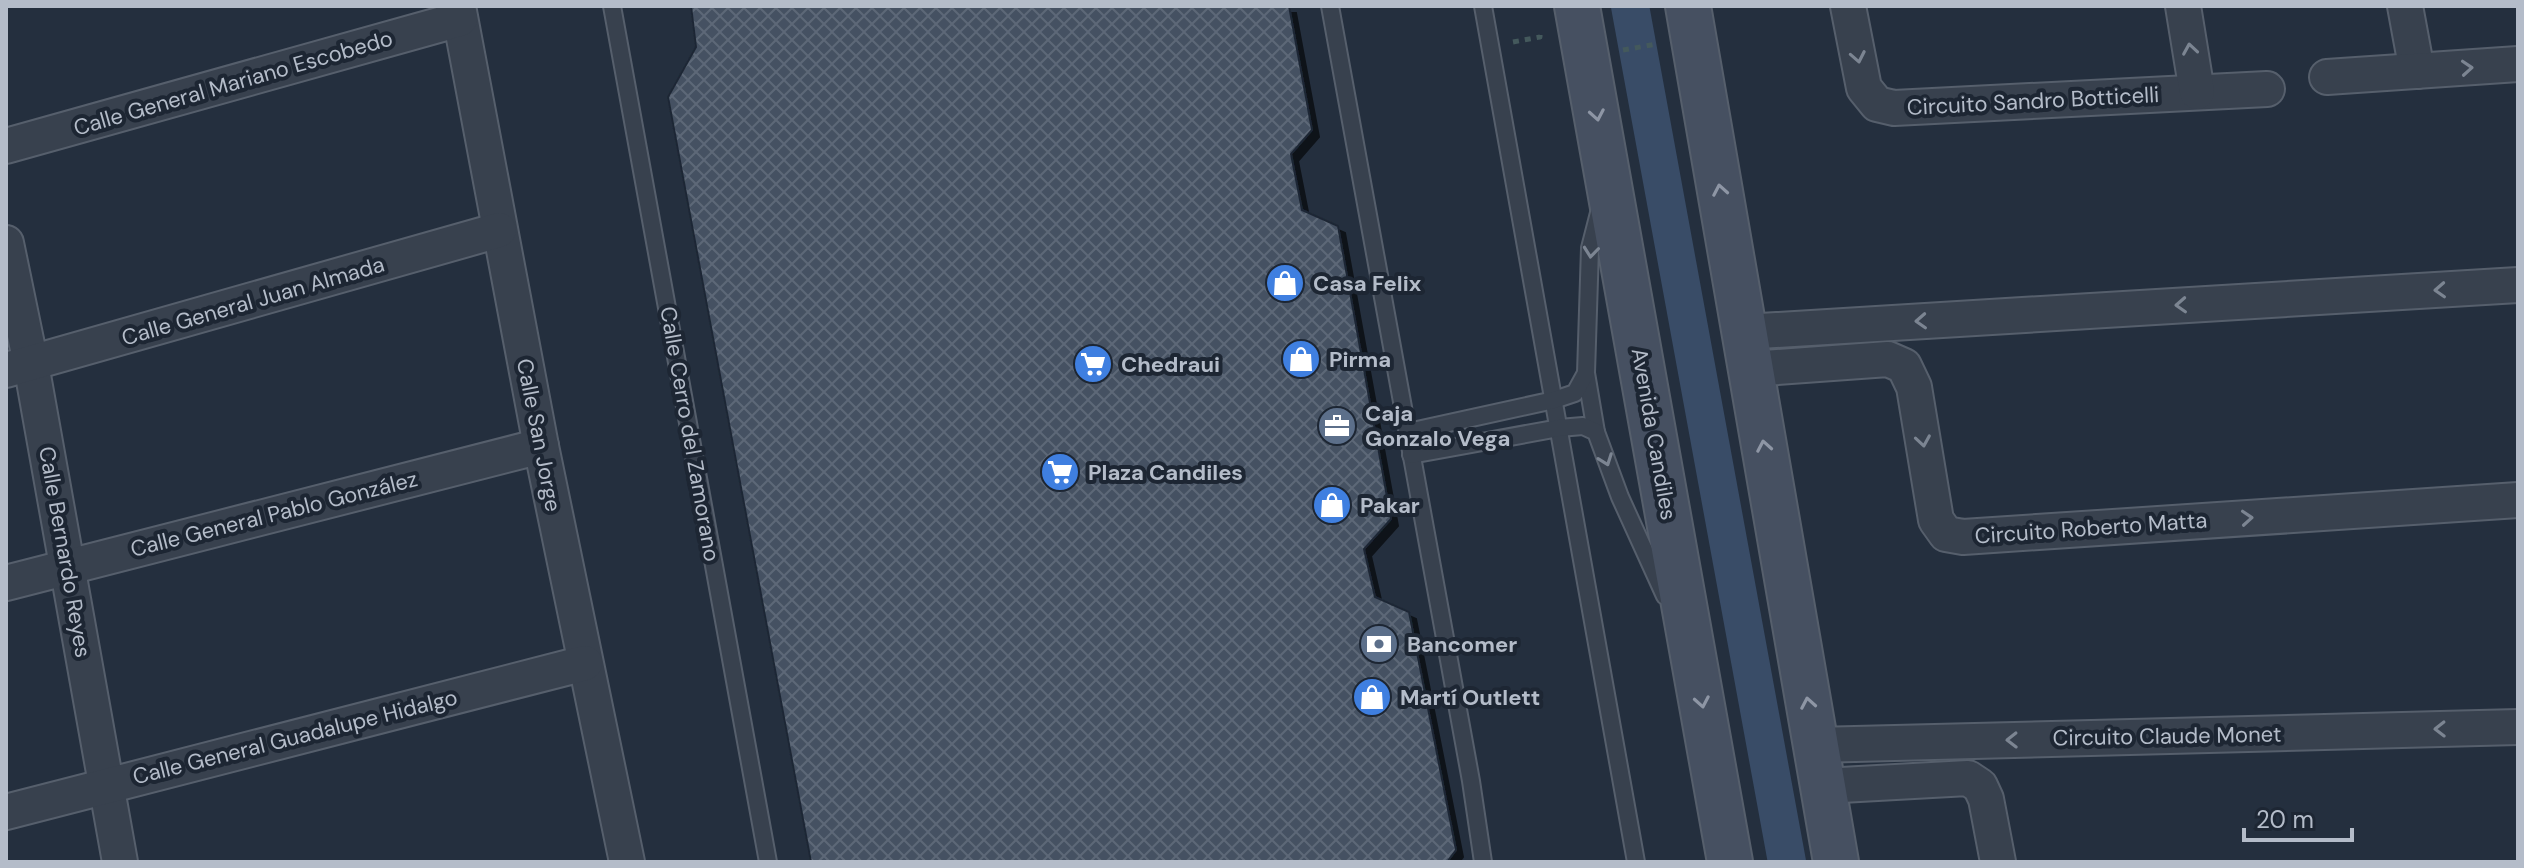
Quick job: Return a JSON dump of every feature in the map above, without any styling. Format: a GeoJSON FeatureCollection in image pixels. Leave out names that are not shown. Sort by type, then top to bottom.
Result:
{"type":"FeatureCollection","features":[{"type":"Feature","properties":{"kind":"main road"},"geometry":{"type":"LineString","coordinates":[[1680,24],[1748,351],[1836,862]]}},
{"type":"Feature","properties":{"kind":"main road","name":"Avenida Candiles"},"geometry":{"type":"LineString","coordinates":[[1582,26],[1730,862]]}},
{"type":"Feature","properties":{"kind":"street","name":"Circuito Sandro Botticelli"},"geometry":{"type":"LineString","coordinates":[[1848,6],[1864,88],[1877,104],[1894,108],[2267,89]]}},
{"type":"Feature","properties":{"kind":"street"},"geometry":{"type":"LineString","coordinates":[[2183,6],[2197,92]]}},
{"type":"Feature","properties":{"kind":"street"},"geometry":{"type":"LineString","coordinates":[[2405,6],[2417,71]]}},
{"type":"Feature","properties":{"kind":"street","name":"Calle General Mariano Escobedo"},"geometry":{"type":"LineString","coordinates":[[6,146],[459,13]]}},
{"type":"Feature","properties":{"kind":"street","name":"Calle San Jorge"},"geometry":{"type":"LineString","coordinates":[[459,13],[541,446],[627,862]]}},
{"type":"Feature","properties":{"kind":"street"},"geometry":{"type":"LineString","coordinates":[[2327,77],[2518,64]]}},
{"type":"Feature","properties":{"kind":"street","name":"Calle General Juan Almada"},"geometry":{"type":"LineString","coordinates":[[18,367],[499,230]]}},
{"type":"Feature","properties":{"kind":"street","name":"Calle Bernardo Reyes"},"geometry":{"type":"LineString","coordinates":[[6,243],[18,367],[67,566],[120,862]]}},
{"type":"Feature","properties":{"kind":"street"},"geometry":{"type":"LineString","coordinates":[[1748,351],[2518,285]]}},
{"type":"Feature","properties":{"kind":"street","name":"Circuito Roberto Matta"},"geometry":{"type":"LineString","coordinates":[[1748,351],[1888,359],[1904,366],[1914,387],[1936,520],[1946,534],[1963,537],[2518,500]]}},
{"type":"Feature","properties":{"kind":"street","name":"Calle General Pablo González"},"geometry":{"type":"LineString","coordinates":[[6,583],[541,446]]}},
{"type":"Feature","properties":{"kind":"street","name":"Calle General Guadalupe Hidalgo"},"geometry":{"type":"LineString","coordinates":[[6,812],[585,663]]}},
{"type":"Feature","properties":{"kind":"street","name":"Circuito Claude Monet"},"geometry":{"type":"LineString","coordinates":[[1819,766],[2518,727]]}},
{"type":"Feature","properties":{"kind":"street"},"geometry":{"type":"LineString","coordinates":[[1819,766],[1968,778],[1980,786],[1986,799],[1998,862]]}},
{"type":"Feature","properties":{"kind":"lane","name":"Calle Cerro del Zamorano"},"geometry":{"type":"LineString","coordinates":[[612,6],[768,862]]}},
{"type":"Feature","properties":{"kind":"lane"},"geometry":{"type":"LineString","coordinates":[[1330,6],[1471,781],[1483,862]]}},
{"type":"Feature","properties":{"kind":"lane"},"geometry":{"type":"LineString","coordinates":[[1483,6],[1636,862]]}},
{"type":"Feature","properties":{"kind":"lane"},"geometry":{"type":"LineString","coordinates":[[1608,176],[1590,248],[1586,373],[1596,432],[1620,497],[1694,657]]}},
{"type":"Feature","properties":{"kind":"lane"},"geometry":{"type":"LineString","coordinates":[[1408,432],[1554,400],[1575,393],[1586,373]]}},
{"type":"Feature","properties":{"kind":"lane"},"geometry":{"type":"LineString","coordinates":[[1411,455],[1559,428],[1583,426],[1596,432]]}},
{"type":"Feature","properties":{"kind":"path"},"geometry":{"type":"LineString","coordinates":[[1582,26],[1680,24]]}},
{"type":"Feature","properties":{"kind":"building","name":"Plaza Candiles"},"geometry":{"type":"Polygon","coordinates":[[[691,6],[1289,6],[1312,130],[1291,154],[1302,210],[1338,226],[1391,519],[1364,549],[1375,597],[1409,612],[1456,850],[1447,862],[811,862],[668,97],[696,47],[691,6]]]}},
{"type":"Feature","properties":{"kind":"waterway"},"geometry":{"type":"LineString","coordinates":[[1630,6],[1787,862]]}},
{"type":"Feature","properties":{"kind":"place","name":"Casa Felix"},"geometry":{"type":"Point","coordinates":[1285,283]}},
{"type":"Feature","properties":{"kind":"place","name":"Pirma"},"geometry":{"type":"Point","coordinates":[1301,359]}},
{"type":"Feature","properties":{"kind":"place","name":"Chedraui"},"geometry":{"type":"Point","coordinates":[1093,364]}},
{"type":"Feature","properties":{"kind":"place","name":"Caja Gonzalo Vega"},"geometry":{"type":"Point","coordinates":[1337,426]}},
{"type":"Feature","properties":{"kind":"place","name":"Plaza Candiles"},"geometry":{"type":"Point","coordinates":[1060,472]}},
{"type":"Feature","properties":{"kind":"place","name":"Pakar"},"geometry":{"type":"Point","coordinates":[1332,505]}},
{"type":"Feature","properties":{"kind":"place","name":"Bancomer"},"geometry":{"type":"Point","coordinates":[1379,644]}},
{"type":"Feature","properties":{"kind":"place","name":"Martí Outlett"},"geometry":{"type":"Point","coordinates":[1372,697]}}]}
